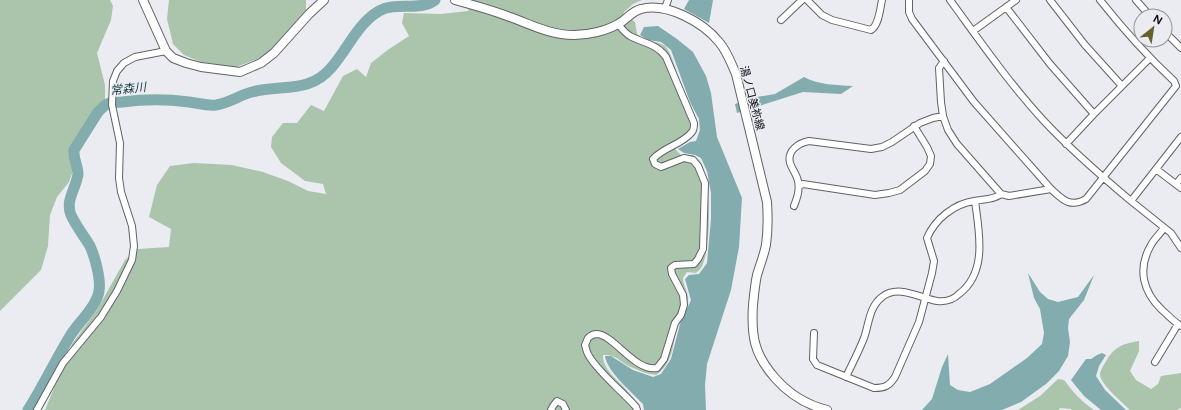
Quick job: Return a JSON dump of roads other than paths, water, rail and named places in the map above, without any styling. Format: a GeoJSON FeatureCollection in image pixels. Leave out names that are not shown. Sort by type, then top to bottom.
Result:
{"type":"FeatureCollection","features":[{"type":"Feature","properties":{"kind":"main road"},"geometry":{"type":"LineString","coordinates":[[143,0],[166,51],[173,58],[186,64],[240,72],[261,63],[274,53],[309,14],[324,0]]}},
{"type":"Feature","properties":{"kind":"main road","name":"湯ノ口美祢線"},"geometry":{"type":"LineString","coordinates":[[455,0],[488,9],[554,34],[575,35],[598,32],[618,24],[640,9],[651,7],[665,8],[696,22],[719,42],[729,57],[736,74],[767,202],[768,224],[766,245],[757,277],[752,320],[753,338],[760,356],[769,371],[782,386],[799,398],[827,410]]}},
{"type":"Feature","properties":{"kind":"street"},"geometry":{"type":"LineString","coordinates":[[665,8],[668,0]]}},
{"type":"Feature","properties":{"kind":"street"},"geometry":{"type":"LineString","coordinates":[[781,20],[802,0]]}},
{"type":"Feature","properties":{"kind":"street"},"geometry":{"type":"LineString","coordinates":[[807,0],[822,15],[832,20],[871,30],[875,28],[882,0]]}},
{"type":"Feature","properties":{"kind":"street"},"geometry":{"type":"LineString","coordinates":[[909,0],[909,12],[912,19],[974,102],[1051,189],[1061,198],[1070,203],[1079,203],[1086,199],[1176,86],[1174,81],[1150,58],[1100,0]]}},
{"type":"Feature","properties":{"kind":"street"},"geometry":{"type":"LineString","coordinates":[[950,0],[1021,94],[1066,144],[1103,178],[1164,228],[1178,242],[1181,248]]}},
{"type":"Feature","properties":{"kind":"street"},"geometry":{"type":"LineString","coordinates":[[973,31],[1016,0]]}},
{"type":"Feature","properties":{"kind":"street"},"geometry":{"type":"LineString","coordinates":[[1050,0],[1085,45],[1122,86]]}},
{"type":"Feature","properties":{"kind":"street"},"geometry":{"type":"LineString","coordinates":[[1136,0],[1143,8]]}},
{"type":"Feature","properties":{"kind":"street"},"geometry":{"type":"LineString","coordinates":[[1006,7],[1050,64],[1094,114]]}},
{"type":"Feature","properties":{"kind":"street"},"geometry":{"type":"LineString","coordinates":[[618,24],[631,36],[662,50],[694,123],[693,131],[686,138],[659,152],[653,159],[655,164],[661,167],[684,158],[693,160],[698,166],[705,183],[703,249],[694,264],[675,265],[671,268],[672,274],[683,295],[684,305],[681,315],[675,323],[664,359],[657,368],[651,369],[643,366],[604,336],[596,334],[588,338],[585,345],[588,355],[593,362],[623,392],[637,410]]}},
{"type":"Feature","properties":{"kind":"street"},"geometry":{"type":"LineString","coordinates":[[1173,40],[1181,48]]}},
{"type":"Feature","properties":{"kind":"street"},"geometry":{"type":"LineString","coordinates":[[37,410],[63,363],[101,316],[117,291],[132,260],[134,246],[132,226],[121,192],[119,178],[120,144],[112,106],[113,81],[117,72],[124,63],[135,57],[166,51]]}},
{"type":"Feature","properties":{"kind":"street"},"geometry":{"type":"LineString","coordinates":[[1066,144],[1150,58]]}},
{"type":"Feature","properties":{"kind":"street"},"geometry":{"type":"LineString","coordinates":[[944,61],[939,68],[943,116],[948,130],[957,144],[1001,194],[1009,196],[1051,189]]}},
{"type":"Feature","properties":{"kind":"street"},"geometry":{"type":"LineString","coordinates":[[794,206],[797,199],[799,186],[798,179],[790,162],[791,153],[796,146],[808,142],[871,149],[882,147],[892,142],[914,126],[933,118],[943,116]]}},
{"type":"Feature","properties":{"kind":"street"},"geometry":{"type":"LineString","coordinates":[[799,186],[803,184],[875,194],[889,193],[900,190],[925,171],[930,164],[931,156],[914,126]]}},
{"type":"Feature","properties":{"kind":"street"},"geometry":{"type":"LineString","coordinates":[[1131,201],[1181,137]]}},
{"type":"Feature","properties":{"kind":"street"},"geometry":{"type":"LineString","coordinates":[[1156,169],[1178,186],[1181,178]]}},
{"type":"Feature","properties":{"kind":"street"},"geometry":{"type":"LineString","coordinates":[[814,333],[813,359],[817,365],[874,388],[883,388],[890,385],[919,322],[926,298],[934,261],[927,238],[930,230],[953,209],[964,203],[996,198],[1001,194]]}},
{"type":"Feature","properties":{"kind":"street"},"geometry":{"type":"LineString","coordinates":[[846,377],[864,339],[870,314],[882,296],[894,292],[904,292],[938,301],[947,301],[966,290],[973,278],[980,254],[980,236],[975,201]]}},
{"type":"Feature","properties":{"kind":"street"},"geometry":{"type":"LineString","coordinates":[[1155,362],[1179,325],[1155,303],[1148,292],[1144,280],[1143,267],[1146,254],[1151,244],[1164,228]]}},
{"type":"Feature","properties":{"kind":"street"},"geometry":{"type":"LineString","coordinates":[[551,410],[557,402],[563,404],[566,410]]}},
{"type":"Feature","properties":{"kind":"water"},"geometry":{"type":"Polygon","coordinates":[[[689,0],[713,0],[709,23],[684,9],[689,0]]]}},
{"type":"Feature","properties":{"kind":"water"},"geometry":{"type":"Polygon","coordinates":[[[658,26],[693,52],[706,76],[711,93],[717,137],[742,198],[739,247],[731,290],[707,364],[705,385],[706,410],[644,410],[643,404],[610,369],[605,356],[611,356],[633,370],[653,377],[661,374],[671,359],[680,324],[691,300],[685,279],[689,275],[699,274],[707,263],[711,219],[711,193],[707,171],[701,158],[684,153],[678,149],[690,142],[696,141],[700,130],[699,119],[690,102],[671,50],[661,42],[648,40],[640,35],[644,27],[658,26]]]}},
{"type":"Feature","properties":{"kind":"water"},"geometry":{"type":"Polygon","coordinates":[[[804,77],[822,83],[853,86],[841,94],[803,92],[737,113],[735,104],[757,97],[775,94],[804,77]]]}},
{"type":"Feature","properties":{"kind":"water"},"geometry":{"type":"Polygon","coordinates":[[[1028,273],[1040,292],[1048,299],[1058,302],[1078,297],[1094,275],[1084,300],[1069,319],[1068,328],[1070,342],[1068,356],[1059,371],[1046,384],[1021,402],[1002,410],[922,410],[932,399],[942,367],[948,354],[950,385],[958,390],[970,392],[990,384],[1027,358],[1042,344],[1044,333],[1040,309],[1034,298],[1028,273]]]}},
{"type":"Feature","properties":{"kind":"water"},"geometry":{"type":"Polygon","coordinates":[[[1102,353],[1106,355],[1099,366],[1096,376],[1105,390],[1126,410],[1101,410],[1084,396],[1071,380],[1086,359],[1091,359],[1102,353]]]}},
{"type":"Feature","properties":{"kind":"waterway","name":"常森川"},"geometry":{"type":"LineString","coordinates":[[28,410],[73,331],[87,314],[98,297],[98,274],[94,256],[90,246],[69,210],[70,199],[78,174],[74,150],[98,112],[109,103],[139,100],[172,100],[216,105],[252,92],[304,85],[313,82],[331,68],[371,16],[386,8],[429,4],[435,0]]}}]}
